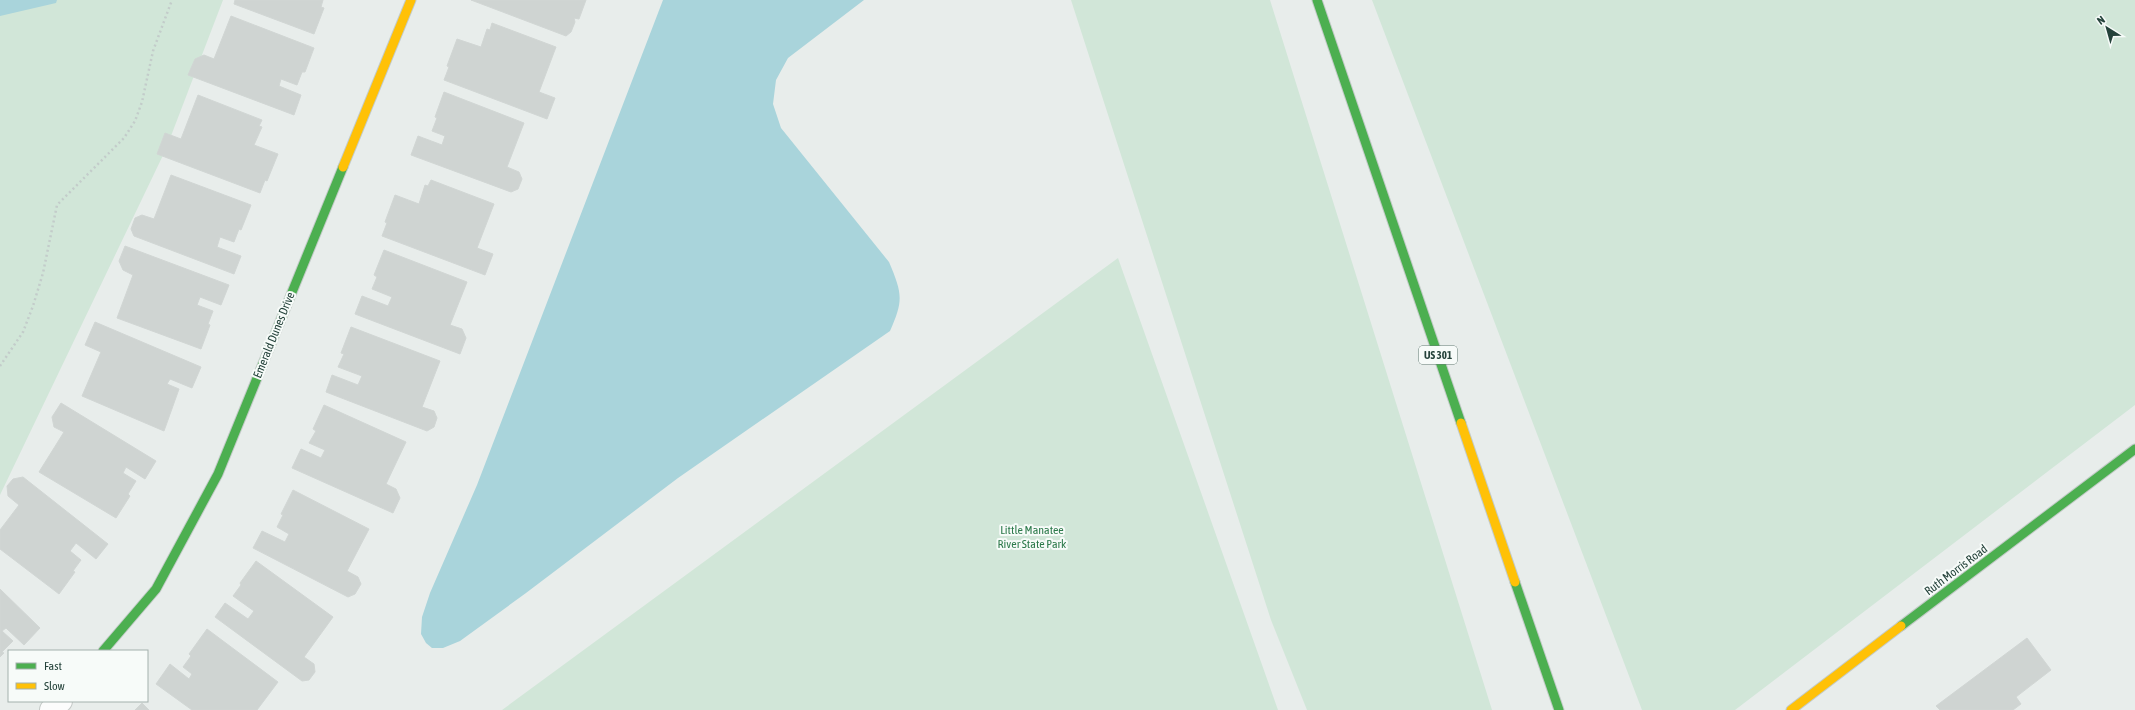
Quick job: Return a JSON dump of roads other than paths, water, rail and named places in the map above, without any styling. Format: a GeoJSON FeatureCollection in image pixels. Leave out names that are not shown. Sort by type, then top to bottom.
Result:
{"type":"FeatureCollection","features":[{"type":"Feature","properties":{"kind":"street","name":"Emerald Dunes Drive"},"geometry":{"type":"LineString","coordinates":[[104,650],[156,589],[218,474],[411,0]]}},
{"type":"Feature","properties":{"kind":"street","name":"US 301"},"geometry":{"type":"LineString","coordinates":[[1317,0],[1559,710]]}},
{"type":"Feature","properties":{"kind":"street","name":"Ruth Morris Road"},"geometry":{"type":"LineString","coordinates":[[1791,710],[2135,448]]}},
{"type":"Feature","properties":{"kind":"street"},"geometry":{"type":"LineString","coordinates":[[51,710],[60,702]]}},
{"type":"Feature","properties":{"kind":"water"},"geometry":{"type":"Polygon","coordinates":[[[0,0],[57,0],[56,3],[0,16],[0,0]]]}},
{"type":"Feature","properties":{"kind":"water"},"geometry":{"type":"Polygon","coordinates":[[[663,0],[864,0],[788,58],[776,80],[773,104],[781,128],[889,262],[899,289],[900,296],[898,312],[890,331],[678,478],[460,641],[443,648],[432,648],[426,643],[421,634],[422,617],[430,593],[477,485],[663,0]]]}},
{"type":"Feature","properties":{"kind":"park label","name":"Little Manatee River State Park"},"geometry":{"type":"Point","coordinates":[1032,537]}}]}
